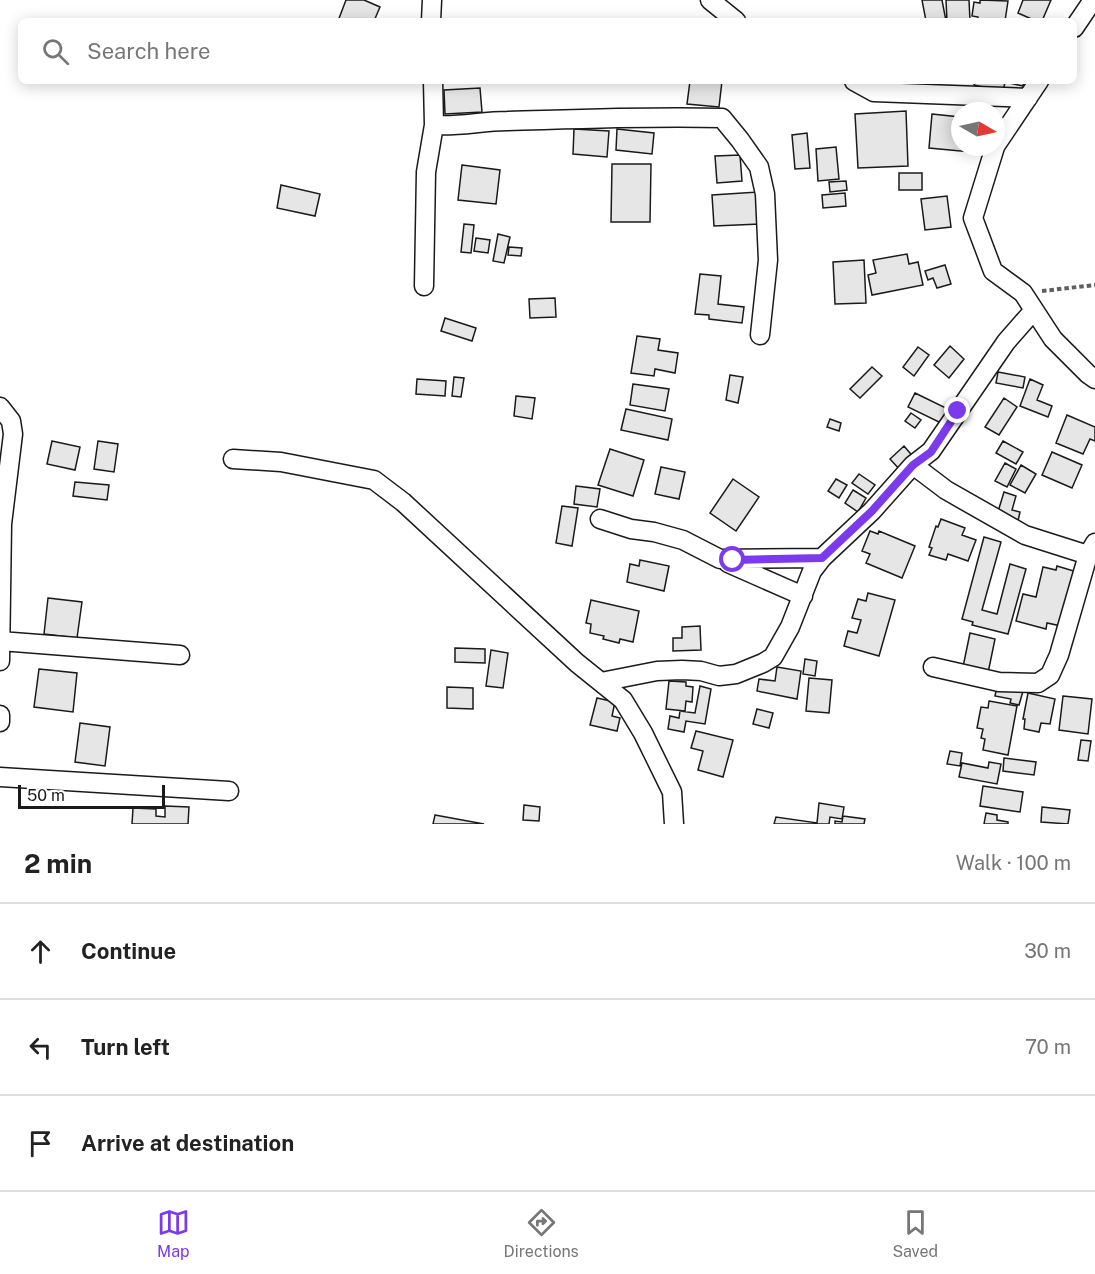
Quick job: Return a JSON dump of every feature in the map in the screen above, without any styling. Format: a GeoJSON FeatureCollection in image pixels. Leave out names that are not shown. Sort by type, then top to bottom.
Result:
{"type":"FeatureCollection","features":[{"type":"Feature","properties":{"kind":"street"},"geometry":{"type":"LineString","coordinates":[[431,18],[432,0]]}},
{"type":"Feature","properties":{"kind":"street"},"geometry":{"type":"LineString","coordinates":[[710,0],[732,18]]}},
{"type":"Feature","properties":{"kind":"street"},"geometry":{"type":"LineString","coordinates":[[1077,24],[1093,0]]}},
{"type":"Feature","properties":{"kind":"street"},"geometry":{"type":"LineString","coordinates":[[424,285],[426,172],[434,125],[433,84]]}},
{"type":"Feature","properties":{"kind":"street"},"geometry":{"type":"LineString","coordinates":[[859,84],[873,92],[1028,98]]}},
{"type":"Feature","properties":{"kind":"street"},"geometry":{"type":"LineString","coordinates":[[1005,131],[1037,84]]}},
{"type":"Feature","properties":{"kind":"street"},"geometry":{"type":"LineString","coordinates":[[434,125],[454,127],[492,121],[663,116],[722,118],[759,167],[765,194],[768,260],[760,335]]}},
{"type":"Feature","properties":{"kind":"street"},"geometry":{"type":"LineString","coordinates":[[992,156],[973,218],[993,271],[1023,293],[1053,339],[1095,379]]}},
{"type":"Feature","properties":{"kind":"street"},"geometry":{"type":"LineString","coordinates":[[601,682],[657,671],[702,670],[719,676],[736,674],[773,657],[781,646],[812,571],[822,558],[872,511],[913,465],[931,452],[1006,342],[1034,310]]}},
{"type":"Feature","properties":{"kind":"street"},"geometry":{"type":"LineString","coordinates":[[0,407],[11,421],[13,434],[1,524],[0,661]]}},
{"type":"Feature","properties":{"kind":"street"},"geometry":{"type":"LineString","coordinates":[[233,459],[281,462],[374,480],[441,536],[555,643],[624,699],[672,792],[674,824]]}},
{"type":"Feature","properties":{"kind":"street"},"geometry":{"type":"LineString","coordinates":[[913,465],[946,490],[1025,535],[1091,549],[1059,655],[1050,675],[1038,683],[999,682],[933,667]]}},
{"type":"Feature","properties":{"kind":"street"},"geometry":{"type":"LineString","coordinates":[[600,519],[631,529],[654,532],[683,540],[803,596]]}},
{"type":"Feature","properties":{"kind":"street"},"geometry":{"type":"LineString","coordinates":[[720,559],[822,558]]}},
{"type":"Feature","properties":{"kind":"street"},"geometry":{"type":"LineString","coordinates":[[0,641],[180,655]]}},
{"type":"Feature","properties":{"kind":"street"},"geometry":{"type":"LineString","coordinates":[[0,715],[0,722]]}},
{"type":"Feature","properties":{"kind":"street"},"geometry":{"type":"LineString","coordinates":[[0,777],[230,791]]}},
{"type":"Feature","properties":{"kind":"path"},"geometry":{"type":"LineString","coordinates":[[1023,293],[1095,285]]}},
{"type":"Feature","properties":{"kind":"building"},"geometry":{"type":"Polygon","coordinates":[[[346,0],[364,0],[380,7],[375,18],[339,18],[346,0]]]}},
{"type":"Feature","properties":{"kind":"building"},"geometry":{"type":"Polygon","coordinates":[[[922,0],[942,0],[945,18],[925,18],[922,0]]]}},
{"type":"Feature","properties":{"kind":"building"},"geometry":{"type":"Polygon","coordinates":[[[946,0],[969,0],[970,18],[947,18],[946,0]]]}},
{"type":"Feature","properties":{"kind":"building"},"geometry":{"type":"Polygon","coordinates":[[[980,0],[1008,1],[1005,18],[972,16],[974,2],[980,3],[980,0]]]}},
{"type":"Feature","properties":{"kind":"building"},"geometry":{"type":"Polygon","coordinates":[[[1023,0],[1051,0],[1043,18],[1029,18],[1018,13],[1023,0]]]}},
{"type":"Feature","properties":{"kind":"building"},"geometry":{"type":"Polygon","coordinates":[[[690,84],[722,84],[719,107],[687,104],[690,84]]]}},
{"type":"Feature","properties":{"kind":"building"},"geometry":{"type":"Polygon","coordinates":[[[974,84],[1005,84],[1003,92],[974,84]]]}},
{"type":"Feature","properties":{"kind":"building"},"geometry":{"type":"Polygon","coordinates":[[[480,88],[482,112],[445,114],[444,90],[480,88]]]}},
{"type":"Feature","properties":{"kind":"building"},"geometry":{"type":"Polygon","coordinates":[[[906,111],[908,166],[858,168],[855,114],[906,111]]]}},
{"type":"Feature","properties":{"kind":"building"},"geometry":{"type":"Polygon","coordinates":[[[932,114],[951,116],[951,150],[929,148],[932,114]]]}},
{"type":"Feature","properties":{"kind":"building"},"geometry":{"type":"Polygon","coordinates":[[[574,129],[609,131],[607,157],[573,154],[574,129]]]}},
{"type":"Feature","properties":{"kind":"building"},"geometry":{"type":"Polygon","coordinates":[[[617,129],[654,133],[652,154],[616,150],[617,129]]]}},
{"type":"Feature","properties":{"kind":"building"},"geometry":{"type":"Polygon","coordinates":[[[807,133],[810,168],[795,169],[792,135],[807,133]]]}},
{"type":"Feature","properties":{"kind":"building"},"geometry":{"type":"Polygon","coordinates":[[[836,147],[839,179],[818,181],[816,149],[836,147]]]}},
{"type":"Feature","properties":{"kind":"building"},"geometry":{"type":"Polygon","coordinates":[[[740,155],[742,181],[717,183],[715,156],[740,155]]]}},
{"type":"Feature","properties":{"kind":"building"},"geometry":{"type":"Polygon","coordinates":[[[612,164],[651,164],[650,222],[611,222],[612,164]]]}},
{"type":"Feature","properties":{"kind":"building"},"geometry":{"type":"Polygon","coordinates":[[[462,165],[500,170],[496,204],[458,200],[462,165]]]}},
{"type":"Feature","properties":{"kind":"building"},"geometry":{"type":"Polygon","coordinates":[[[899,173],[922,173],[922,190],[899,190],[899,173]]]}},
{"type":"Feature","properties":{"kind":"building"},"geometry":{"type":"Polygon","coordinates":[[[846,181],[847,190],[830,192],[829,182],[846,181]]]}},
{"type":"Feature","properties":{"kind":"building"},"geometry":{"type":"Polygon","coordinates":[[[281,185],[320,194],[315,216],[277,208],[281,185]]]}},
{"type":"Feature","properties":{"kind":"building"},"geometry":{"type":"Polygon","coordinates":[[[758,192],[760,224],[714,226],[712,195],[758,192]]]}},
{"type":"Feature","properties":{"kind":"building"},"geometry":{"type":"Polygon","coordinates":[[[845,193],[846,206],[823,208],[822,195],[845,193]]]}},
{"type":"Feature","properties":{"kind":"building"},"geometry":{"type":"Polygon","coordinates":[[[947,196],[951,227],[925,230],[921,199],[947,196]]]}},
{"type":"Feature","properties":{"kind":"building"},"geometry":{"type":"Polygon","coordinates":[[[464,224],[474,225],[471,253],[461,252],[464,224]]]}},
{"type":"Feature","properties":{"kind":"building"},"geometry":{"type":"Polygon","coordinates":[[[498,234],[510,237],[504,263],[493,261],[498,234]]]}},
{"type":"Feature","properties":{"kind":"building"},"geometry":{"type":"Polygon","coordinates":[[[476,238],[490,240],[488,253],[474,251],[476,238]]]}},
{"type":"Feature","properties":{"kind":"building"},"geometry":{"type":"Polygon","coordinates":[[[509,247],[522,248],[521,256],[508,255],[509,247]]]}},
{"type":"Feature","properties":{"kind":"building"},"geometry":{"type":"Polygon","coordinates":[[[907,254],[909,264],[918,262],[923,285],[872,295],[868,275],[876,273],[873,260],[907,254]]]}},
{"type":"Feature","properties":{"kind":"building"},"geometry":{"type":"Polygon","coordinates":[[[864,260],[866,303],[835,304],[833,262],[864,260]]]}},
{"type":"Feature","properties":{"kind":"building"},"geometry":{"type":"Polygon","coordinates":[[[945,265],[951,284],[937,288],[933,278],[928,280],[925,271],[945,265]]]}},
{"type":"Feature","properties":{"kind":"building"},"geometry":{"type":"Polygon","coordinates":[[[700,274],[721,276],[718,304],[744,307],[742,323],[709,319],[709,315],[695,314],[700,274]]]}},
{"type":"Feature","properties":{"kind":"building"},"geometry":{"type":"Polygon","coordinates":[[[555,298],[556,317],[530,318],[529,299],[555,298]]]}},
{"type":"Feature","properties":{"kind":"building"},"geometry":{"type":"Polygon","coordinates":[[[445,318],[476,328],[472,341],[441,331],[445,318]]]}},
{"type":"Feature","properties":{"kind":"building"},"geometry":{"type":"Polygon","coordinates":[[[637,336],[660,339],[658,350],[678,353],[675,373],[655,369],[654,376],[631,373],[637,336]]]}},
{"type":"Feature","properties":{"kind":"building"},"geometry":{"type":"Polygon","coordinates":[[[950,346],[964,359],[949,378],[934,365],[950,346]]]}},
{"type":"Feature","properties":{"kind":"building"},"geometry":{"type":"Polygon","coordinates":[[[918,347],[929,355],[914,376],[903,367],[918,347]]]}},
{"type":"Feature","properties":{"kind":"building"},"geometry":{"type":"Polygon","coordinates":[[[872,367],[882,376],[860,398],[850,389],[872,367]]]}},
{"type":"Feature","properties":{"kind":"building"},"geometry":{"type":"Polygon","coordinates":[[[998,372],[1025,377],[1023,388],[996,383],[998,372]]]}},
{"type":"Feature","properties":{"kind":"building"},"geometry":{"type":"Polygon","coordinates":[[[730,375],[743,377],[738,403],[726,400],[730,375]]]}},
{"type":"Feature","properties":{"kind":"building"},"geometry":{"type":"Polygon","coordinates":[[[454,377],[464,378],[461,397],[452,396],[454,377]]]}},
{"type":"Feature","properties":{"kind":"building"},"geometry":{"type":"Polygon","coordinates":[[[417,379],[446,381],[445,396],[416,394],[417,379]]]}},
{"type":"Feature","properties":{"kind":"building"},"geometry":{"type":"Polygon","coordinates":[[[1030,379],[1043,385],[1037,400],[1052,406],[1048,417],[1020,406],[1030,379]]]}},
{"type":"Feature","properties":{"kind":"building"},"geometry":{"type":"Polygon","coordinates":[[[633,384],[669,389],[665,411],[630,405],[633,384]]]}},
{"type":"Feature","properties":{"kind":"building"},"geometry":{"type":"Polygon","coordinates":[[[915,393],[948,409],[941,423],[908,407],[915,393]]]}},
{"type":"Feature","properties":{"kind":"building"},"geometry":{"type":"Polygon","coordinates":[[[516,396],[535,398],[532,419],[514,416],[516,396]]]}},
{"type":"Feature","properties":{"kind":"building"},"geometry":{"type":"Polygon","coordinates":[[[1004,398],[1017,407],[999,435],[985,427],[1004,398]]]}},
{"type":"Feature","properties":{"kind":"building"},"geometry":{"type":"Polygon","coordinates":[[[626,409],[672,419],[668,440],[621,430],[626,409]]]}},
{"type":"Feature","properties":{"kind":"building"},"geometry":{"type":"Polygon","coordinates":[[[911,413],[921,420],[915,428],[905,421],[911,413]]]}},
{"type":"Feature","properties":{"kind":"building"},"geometry":{"type":"Polygon","coordinates":[[[1067,415],[1095,427],[1095,441],[1090,439],[1083,454],[1056,443],[1067,415]]]}},
{"type":"Feature","properties":{"kind":"building"},"geometry":{"type":"Polygon","coordinates":[[[830,419],[841,423],[839,431],[827,427],[830,419]]]}},
{"type":"Feature","properties":{"kind":"building"},"geometry":{"type":"Polygon","coordinates":[[[52,441],[80,447],[75,470],[47,464],[52,441]]]}},
{"type":"Feature","properties":{"kind":"building"},"geometry":{"type":"Polygon","coordinates":[[[98,441],[118,444],[114,472],[94,469],[98,441]]]}},
{"type":"Feature","properties":{"kind":"building"},"geometry":{"type":"Polygon","coordinates":[[[1003,441],[1023,452],[1016,464],[996,453],[1003,441]]]}},
{"type":"Feature","properties":{"kind":"building"},"geometry":{"type":"Polygon","coordinates":[[[904,446],[915,459],[901,471],[890,459],[904,446]]]}},
{"type":"Feature","properties":{"kind":"building"},"geometry":{"type":"Polygon","coordinates":[[[610,449],[644,460],[633,496],[598,485],[610,449]]]}},
{"type":"Feature","properties":{"kind":"building"},"geometry":{"type":"Polygon","coordinates":[[[1052,452],[1082,465],[1072,488],[1042,475],[1052,452]]]}},
{"type":"Feature","properties":{"kind":"building"},"geometry":{"type":"Polygon","coordinates":[[[1005,463],[1016,469],[1007,487],[995,481],[1005,463]]]}},
{"type":"Feature","properties":{"kind":"building"},"geometry":{"type":"Polygon","coordinates":[[[1021,465],[1036,474],[1025,493],[1010,485],[1021,465]]]}},
{"type":"Feature","properties":{"kind":"building"},"geometry":{"type":"Polygon","coordinates":[[[661,467],[685,472],[679,499],[655,494],[661,467]]]}},
{"type":"Feature","properties":{"kind":"building"},"geometry":{"type":"Polygon","coordinates":[[[859,474],[875,485],[868,494],[852,483],[859,474]]]}},
{"type":"Feature","properties":{"kind":"building"},"geometry":{"type":"Polygon","coordinates":[[[733,479],[759,497],[736,531],[710,513],[733,479]]]}},
{"type":"Feature","properties":{"kind":"building"},"geometry":{"type":"Polygon","coordinates":[[[836,479],[847,485],[839,498],[828,491],[836,479]]]}},
{"type":"Feature","properties":{"kind":"building"},"geometry":{"type":"Polygon","coordinates":[[[75,482],[109,485],[107,500],[73,496],[75,482]]]}},
{"type":"Feature","properties":{"kind":"building"},"geometry":{"type":"Polygon","coordinates":[[[576,486],[600,489],[597,507],[574,504],[576,486]]]}},
{"type":"Feature","properties":{"kind":"building"},"geometry":{"type":"Polygon","coordinates":[[[853,490],[866,498],[858,512],[845,503],[853,490]]]}},
{"type":"Feature","properties":{"kind":"building"},"geometry":{"type":"Polygon","coordinates":[[[1004,492],[1016,496],[1012,510],[1020,512],[1018,521],[997,515],[1004,492]]]}},
{"type":"Feature","properties":{"kind":"building"},"geometry":{"type":"Polygon","coordinates":[[[562,506],[578,508],[572,546],[556,543],[562,506]]]}},
{"type":"Feature","properties":{"kind":"building"},"geometry":{"type":"Polygon","coordinates":[[[941,519],[965,528],[962,535],[976,540],[968,561],[948,554],[946,560],[929,555],[932,548],[929,547],[936,526],[938,527],[941,519]]]}},
{"type":"Feature","properties":{"kind":"building"},"geometry":{"type":"Polygon","coordinates":[[[870,531],[878,534],[879,531],[915,546],[902,578],[866,563],[870,554],[862,551],[870,531]]]}},
{"type":"Feature","properties":{"kind":"building"},"geometry":{"type":"Polygon","coordinates":[[[984,537],[1001,542],[982,610],[997,614],[1010,564],[1026,569],[1008,634],[972,625],[973,622],[962,619],[984,537]]]}},
{"type":"Feature","properties":{"kind":"building"},"geometry":{"type":"Polygon","coordinates":[[[640,560],[669,566],[664,591],[627,582],[630,564],[639,566],[640,560]]]}},
{"type":"Feature","properties":{"kind":"building"},"geometry":{"type":"Polygon","coordinates":[[[1057,566],[1077,572],[1066,627],[1047,623],[1046,629],[1016,621],[1023,594],[1036,597],[1043,567],[1056,570],[1057,566]]]}},
{"type":"Feature","properties":{"kind":"building"},"geometry":{"type":"Polygon","coordinates":[[[868,593],[895,600],[879,656],[844,646],[848,631],[857,633],[861,620],[852,618],[858,599],[866,601],[868,593]]]}},
{"type":"Feature","properties":{"kind":"building"},"geometry":{"type":"Polygon","coordinates":[[[48,598],[82,602],[77,638],[44,634],[48,598]]]}},
{"type":"Feature","properties":{"kind":"building"},"geometry":{"type":"Polygon","coordinates":[[[591,600],[639,611],[633,642],[620,639],[619,643],[590,633],[591,624],[586,623],[591,600]]]}},
{"type":"Feature","properties":{"kind":"building"},"geometry":{"type":"Polygon","coordinates":[[[700,626],[701,650],[673,651],[673,638],[682,638],[682,627],[700,626]]]}},
{"type":"Feature","properties":{"kind":"building"},"geometry":{"type":"Polygon","coordinates":[[[970,633],[995,639],[988,673],[963,667],[970,633]]]}},
{"type":"Feature","properties":{"kind":"building"},"geometry":{"type":"Polygon","coordinates":[[[455,648],[485,649],[485,663],[455,662],[455,648]]]}},
{"type":"Feature","properties":{"kind":"building"},"geometry":{"type":"Polygon","coordinates":[[[491,650],[508,653],[503,688],[486,686],[491,650]]]}},
{"type":"Feature","properties":{"kind":"building"},"geometry":{"type":"Polygon","coordinates":[[[805,659],[817,661],[815,676],[803,674],[805,659]]]}},
{"type":"Feature","properties":{"kind":"building"},"geometry":{"type":"Polygon","coordinates":[[[777,667],[801,671],[797,699],[757,691],[759,679],[775,681],[777,667]]]}},
{"type":"Feature","properties":{"kind":"building"},"geometry":{"type":"Polygon","coordinates":[[[39,669],[77,673],[73,712],[34,707],[39,669]]]}},
{"type":"Feature","properties":{"kind":"building"},"geometry":{"type":"Polygon","coordinates":[[[809,678],[832,680],[829,713],[806,711],[809,678]]]}},
{"type":"Feature","properties":{"kind":"building"},"geometry":{"type":"Polygon","coordinates":[[[669,681],[686,682],[686,686],[693,687],[692,702],[686,701],[685,711],[666,709],[669,681]]]}},
{"type":"Feature","properties":{"kind":"building"},"geometry":{"type":"Polygon","coordinates":[[[700,686],[711,689],[705,724],[686,721],[684,732],[668,729],[670,716],[679,718],[680,711],[695,713],[700,686]]]}},
{"type":"Feature","properties":{"kind":"building"},"geometry":{"type":"Polygon","coordinates":[[[997,686],[1023,691],[1019,705],[1010,703],[1011,699],[995,696],[997,686]]]}},
{"type":"Feature","properties":{"kind":"building"},"geometry":{"type":"Polygon","coordinates":[[[447,687],[473,688],[473,709],[447,708],[447,687]]]}},
{"type":"Feature","properties":{"kind":"building"},"geometry":{"type":"Polygon","coordinates":[[[1028,693],[1055,699],[1050,724],[1041,723],[1039,732],[1024,729],[1025,719],[1023,719],[1028,693]]]}},
{"type":"Feature","properties":{"kind":"building"},"geometry":{"type":"Polygon","coordinates":[[[1063,696],[1092,699],[1088,734],[1059,730],[1063,696]]]}},
{"type":"Feature","properties":{"kind":"building"},"geometry":{"type":"Polygon","coordinates":[[[597,698],[615,702],[612,716],[620,718],[617,731],[590,725],[597,698]]]}},
{"type":"Feature","properties":{"kind":"building"},"geometry":{"type":"Polygon","coordinates":[[[989,701],[1017,706],[1008,755],[983,750],[985,739],[981,738],[983,729],[977,728],[981,707],[988,708],[989,701]]]}},
{"type":"Feature","properties":{"kind":"building"},"geometry":{"type":"Polygon","coordinates":[[[757,709],[773,713],[769,728],[753,724],[757,709]]]}},
{"type":"Feature","properties":{"kind":"building"},"geometry":{"type":"Polygon","coordinates":[[[80,723],[110,727],[105,766],[75,762],[80,723]]]}},
{"type":"Feature","properties":{"kind":"building"},"geometry":{"type":"Polygon","coordinates":[[[696,731],[733,740],[723,777],[698,770],[703,751],[691,748],[696,731]]]}},
{"type":"Feature","properties":{"kind":"building"},"geometry":{"type":"Polygon","coordinates":[[[1081,740],[1091,741],[1088,761],[1078,760],[1081,740]]]}},
{"type":"Feature","properties":{"kind":"building"},"geometry":{"type":"Polygon","coordinates":[[[950,751],[962,753],[960,766],[947,764],[950,751]]]}},
{"type":"Feature","properties":{"kind":"building"},"geometry":{"type":"Polygon","coordinates":[[[1004,758],[1036,762],[1034,775],[1003,771],[1004,758]]]}},
{"type":"Feature","properties":{"kind":"building"},"geometry":{"type":"Polygon","coordinates":[[[989,762],[1001,764],[997,784],[959,777],[962,763],[988,768],[989,762]]]}},
{"type":"Feature","properties":{"kind":"building"},"geometry":{"type":"Polygon","coordinates":[[[983,786],[1023,792],[1020,812],[980,806],[983,786]]]}},
{"type":"Feature","properties":{"kind":"building"},"geometry":{"type":"Polygon","coordinates":[[[819,803],[844,807],[842,819],[830,817],[829,824],[774,824],[776,817],[817,823],[819,803]]]}},
{"type":"Feature","properties":{"kind":"building"},"geometry":{"type":"Polygon","coordinates":[[[524,805],[540,807],[539,821],[523,820],[524,805]]]}},
{"type":"Feature","properties":{"kind":"building"},"geometry":{"type":"Polygon","coordinates":[[[165,806],[189,807],[188,824],[132,824],[133,808],[156,809],[156,816],[165,817],[165,806]]]}},
{"type":"Feature","properties":{"kind":"building"},"geometry":{"type":"Polygon","coordinates":[[[1042,807],[1070,810],[1068,824],[1041,822],[1042,807]]]}},
{"type":"Feature","properties":{"kind":"building"},"geometry":{"type":"Polygon","coordinates":[[[986,813],[997,815],[997,820],[1008,822],[1008,824],[984,824],[986,813]]]}},
{"type":"Feature","properties":{"kind":"building"},"geometry":{"type":"Polygon","coordinates":[[[435,815],[484,824],[433,824],[435,815]]]}},
{"type":"Feature","properties":{"kind":"building"},"geometry":{"type":"Polygon","coordinates":[[[843,816],[865,819],[864,824],[835,824],[835,821],[842,822],[843,816]]]}},
{"type":"Feature","properties":{"kind":"route"},"geometry":{"type":"LineString","coordinates":[[733,560],[822,558],[872,511],[913,465],[931,452],[958,411]]}}]}
